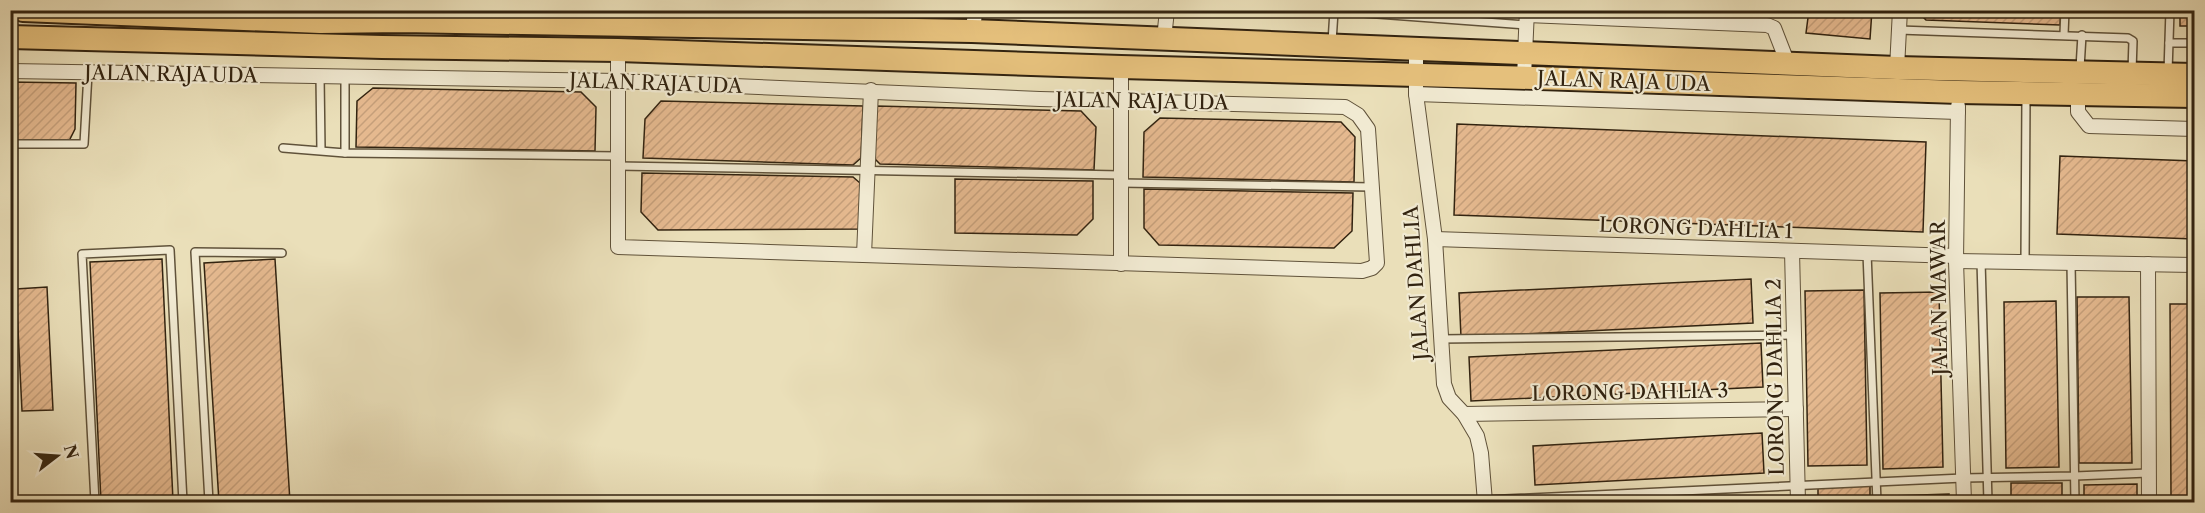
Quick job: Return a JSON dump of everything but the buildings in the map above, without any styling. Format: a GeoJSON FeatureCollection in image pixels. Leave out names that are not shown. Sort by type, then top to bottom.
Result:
{"type":"FeatureCollection","features":[{"type":"Feature","properties":{"kind":"main road","name":"JALAN RAJA UDA"},"geometry":{"type":"LineString","coordinates":[[23,10],[320,22],[394,16],[974,21],[1164,39],[1898,68],[2194,75]]}},
{"type":"Feature","properties":{"kind":"main road","name":"JALAN RAJA UDA"},"geometry":{"type":"LineString","coordinates":[[10,37],[382,47],[618,50],[1121,67],[1416,85],[1524,77],[1958,102],[2026,94],[2194,96]]}},
{"type":"Feature","properties":{"kind":"street"},"geometry":{"type":"LineString","coordinates":[[1164,39],[1167,10]]}},
{"type":"Feature","properties":{"kind":"street"},"geometry":{"type":"LineString","coordinates":[[1898,68],[1900,10]]}},
{"type":"Feature","properties":{"kind":"street"},"geometry":{"type":"LineString","coordinates":[[1524,77],[1527,17],[1767,25],[1774,28],[1788,64]]}},
{"type":"Feature","properties":{"kind":"street","name":"JALAN DAHLIA"},"geometry":{"type":"LineString","coordinates":[[1416,49],[1416,85],[1435,239],[1444,384],[1449,398],[1464,414],[1477,436],[1485,501]]}},
{"type":"Feature","properties":{"kind":"street"},"geometry":{"type":"LineString","coordinates":[[618,50],[618,161]]}},
{"type":"Feature","properties":{"kind":"street"},"geometry":{"type":"LineString","coordinates":[[1121,67],[1121,264]]}},
{"type":"Feature","properties":{"kind":"street","name":"JALAN RAJA UDA"},"geometry":{"type":"LineString","coordinates":[[10,70],[618,81],[1040,99],[1346,107],[1358,115],[1368,129],[1377,263],[1372,268],[1362,271],[618,247],[618,161]]}},
{"type":"Feature","properties":{"kind":"street"},"geometry":{"type":"LineString","coordinates":[[1416,85],[1958,102]]}},
{"type":"Feature","properties":{"kind":"street"},"geometry":{"type":"LineString","coordinates":[[864,255],[871,90]]}},
{"type":"Feature","properties":{"kind":"street"},"geometry":{"type":"LineString","coordinates":[[2078,94],[2078,112],[2090,126],[2194,129]]}},
{"type":"Feature","properties":{"kind":"street","name":"JALAN MAWAR"},"geometry":{"type":"LineString","coordinates":[[1958,102],[1956,258],[1964,502]]}},
{"type":"Feature","properties":{"kind":"street","name":"LORONG DAHLIA 1"},"geometry":{"type":"LineString","coordinates":[[1435,239],[1867,253],[1981,261],[2194,265]]}},
{"type":"Feature","properties":{"kind":"street","name":"LORONG DAHLIA 2"},"geometry":{"type":"LineString","coordinates":[[1792,251],[1798,502]]}},
{"type":"Feature","properties":{"kind":"street"},"geometry":{"type":"LineString","coordinates":[[2148,264],[2149,502]]}},
{"type":"Feature","properties":{"kind":"street","name":"LORONG DAHLIA 3"},"geometry":{"type":"LineString","coordinates":[[1464,414],[1796,409]]}},
{"type":"Feature","properties":{"kind":"lane"},"geometry":{"type":"LineString","coordinates":[[2064,34],[2065,10]]}},
{"type":"Feature","properties":{"kind":"lane"},"geometry":{"type":"LineString","coordinates":[[2168,74],[2170,10]]}},
{"type":"Feature","properties":{"kind":"lane"},"geometry":{"type":"LineString","coordinates":[[1332,46],[1330,11],[1527,17]]}},
{"type":"Feature","properties":{"kind":"lane"},"geometry":{"type":"LineString","coordinates":[[1899,30],[2128,38],[2133,41],[2132,73]]}},
{"type":"Feature","properties":{"kind":"lane"},"geometry":{"type":"LineString","coordinates":[[2079,71],[2082,35]]}},
{"type":"Feature","properties":{"kind":"lane"},"geometry":{"type":"LineString","coordinates":[[2169,43],[2194,43]]}},
{"type":"Feature","properties":{"kind":"lane"},"geometry":{"type":"LineString","coordinates":[[10,144],[84,144],[88,73]]}},
{"type":"Feature","properties":{"kind":"lane"},"geometry":{"type":"LineString","coordinates":[[320,76],[321,150]]}},
{"type":"Feature","properties":{"kind":"lane"},"geometry":{"type":"LineString","coordinates":[[345,77],[345,153]]}},
{"type":"Feature","properties":{"kind":"lane"},"geometry":{"type":"LineString","coordinates":[[2025,262],[2026,94]]}},
{"type":"Feature","properties":{"kind":"lane"},"geometry":{"type":"LineString","coordinates":[[283,148],[345,153],[1372,187]]}},
{"type":"Feature","properties":{"kind":"lane"},"geometry":{"type":"LineString","coordinates":[[95,502],[82,254],[170,250],[183,502]]}},
{"type":"Feature","properties":{"kind":"lane"},"geometry":{"type":"LineString","coordinates":[[209,502],[195,252],[282,253]]}},
{"type":"Feature","properties":{"kind":"lane"},"geometry":{"type":"LineString","coordinates":[[1867,253],[1877,502]]}},
{"type":"Feature","properties":{"kind":"lane"},"geometry":{"type":"LineString","coordinates":[[1981,261],[1988,502]]}},
{"type":"Feature","properties":{"kind":"lane"},"geometry":{"type":"LineString","coordinates":[[2071,263],[2075,502]]}},
{"type":"Feature","properties":{"kind":"lane"},"geometry":{"type":"LineString","coordinates":[[1440,339],[1794,335]]}},
{"type":"Feature","properties":{"kind":"lane"},"geometry":{"type":"LineString","coordinates":[[1485,501],[1798,485],[2148,472]]}}]}
